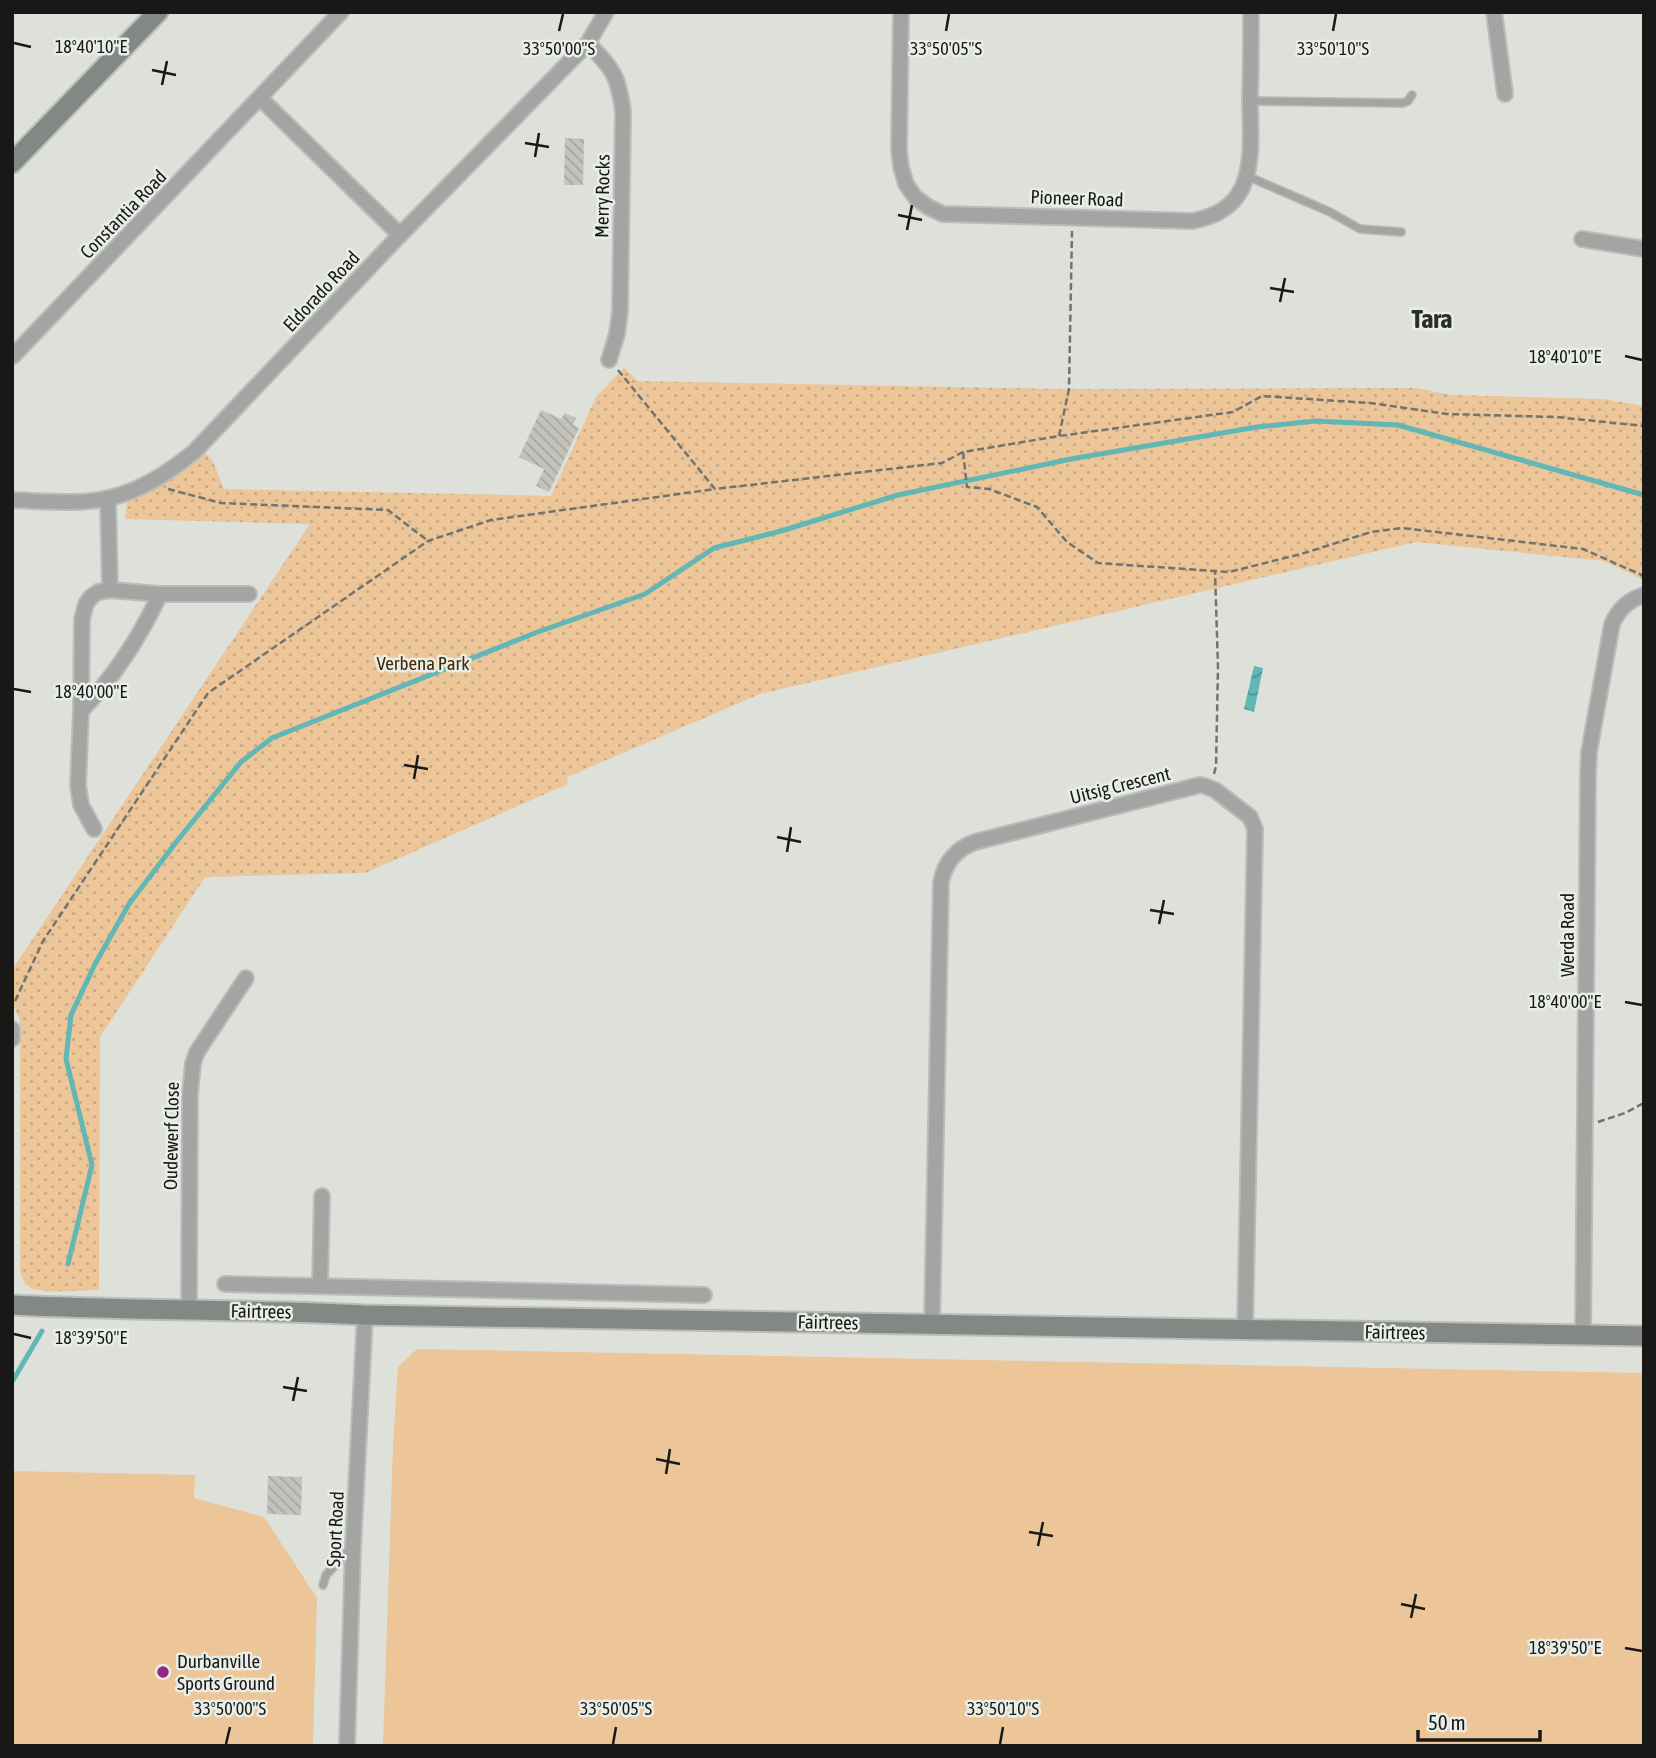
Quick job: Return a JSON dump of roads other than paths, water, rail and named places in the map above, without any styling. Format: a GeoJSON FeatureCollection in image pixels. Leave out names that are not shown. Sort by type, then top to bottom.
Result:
{"type":"FeatureCollection","features":[{"type":"Feature","properties":{"kind":"main road"},"geometry":{"type":"LineString","coordinates":[[12,163],[158,12]]}},
{"type":"Feature","properties":{"kind":"main road","name":"Fairtrees"},"geometry":{"type":"LineString","coordinates":[[12,1305],[365,1315],[1644,1336]]}},
{"type":"Feature","properties":{"kind":"street","name":"Constantia Road"},"geometry":{"type":"LineString","coordinates":[[13,356],[341,12]]}},
{"type":"Feature","properties":{"kind":"street","name":"Eldorado Road"},"geometry":{"type":"LineString","coordinates":[[12,500],[82,501],[108,498],[148,484],[194,452],[400,235],[588,43],[606,12]]}},
{"type":"Feature","properties":{"kind":"street","name":"Pioneer Road"},"geometry":{"type":"LineString","coordinates":[[901,12],[899,150],[906,184],[915,197],[928,207],[943,214],[1193,221],[1211,217],[1225,208],[1237,197],[1247,176],[1250,154],[1251,12]]}},
{"type":"Feature","properties":{"kind":"street"},"geometry":{"type":"LineString","coordinates":[[1494,12],[1505,94]]}},
{"type":"Feature","properties":{"kind":"street","name":"Merry Rocks"},"geometry":{"type":"LineString","coordinates":[[588,43],[615,74],[623,112],[620,311],[610,359]]}},
{"type":"Feature","properties":{"kind":"street"},"geometry":{"type":"LineString","coordinates":[[260,98],[400,235]]}},
{"type":"Feature","properties":{"kind":"street"},"geometry":{"type":"LineString","coordinates":[[1582,239],[1644,249]]}},
{"type":"Feature","properties":{"kind":"street"},"geometry":{"type":"LineString","coordinates":[[108,498],[110,590]]}},
{"type":"Feature","properties":{"kind":"street"},"geometry":{"type":"LineString","coordinates":[[94,829],[81,805],[79,795],[83,611],[91,597],[98,592],[110,590],[160,594],[249,594]]}},
{"type":"Feature","properties":{"kind":"street"},"geometry":{"type":"LineString","coordinates":[[81,711],[100,691],[123,659],[149,619],[160,594]]}},
{"type":"Feature","properties":{"kind":"street","name":"Werda Road"},"geometry":{"type":"LineString","coordinates":[[1583,1335],[1589,752],[1612,624],[1626,604],[1644,594]]}},
{"type":"Feature","properties":{"kind":"street","name":"Uitsig Crescent"},"geometry":{"type":"LineString","coordinates":[[932,1324],[941,882],[946,866],[955,853],[975,842],[1194,786],[1205,786],[1211,787],[1250,817],[1255,830],[1245,1330]]}},
{"type":"Feature","properties":{"kind":"street","name":"Oudewerf Close"},"geometry":{"type":"LineString","coordinates":[[189,1310],[190,1095],[193,1063],[206,1036],[246,978]]}},
{"type":"Feature","properties":{"kind":"street"},"geometry":{"type":"LineString","coordinates":[[12,1029],[12,1039]]}},
{"type":"Feature","properties":{"kind":"street"},"geometry":{"type":"LineString","coordinates":[[320,1286],[322,1196]]}},
{"type":"Feature","properties":{"kind":"street"},"geometry":{"type":"LineString","coordinates":[[225,1284],[704,1295]]}},
{"type":"Feature","properties":{"kind":"street"},"geometry":{"type":"LineString","coordinates":[[585,1292],[586,1317]]}},
{"type":"Feature","properties":{"kind":"street","name":"Sport Road"},"geometry":{"type":"LineString","coordinates":[[347,1746],[353,1547],[365,1315]]}},
{"type":"Feature","properties":{"kind":"lane"},"geometry":{"type":"LineString","coordinates":[[1250,101],[1402,103],[1408,101],[1412,95]]}},
{"type":"Feature","properties":{"kind":"lane"},"geometry":{"type":"LineString","coordinates":[[1247,176],[1330,212],[1360,229],[1401,232]]}},
{"type":"Feature","properties":{"kind":"lane"},"geometry":{"type":"LineString","coordinates":[[323,1585],[328,1573],[353,1547]]}},
{"type":"Feature","properties":{"kind":"water"},"geometry":{"type":"Polygon","coordinates":[[[1254,666],[1263,668],[1254,712],[1244,709],[1254,666]]]}},
{"type":"Feature","properties":{"kind":"waterway"},"geometry":{"type":"LineString","coordinates":[[68,1264],[92,1165],[66,1059],[71,1015],[95,964],[129,904],[241,762],[272,738],[535,633],[645,594],[714,548],[781,531],[898,495],[1071,459],[1257,427],[1315,421],[1398,425],[1644,495]]}},
{"type":"Feature","properties":{"kind":"waterway"},"geometry":{"type":"LineString","coordinates":[[12,1382],[42,1331]]}},
{"type":"Feature","properties":{"kind":"place","name":"Durbanville Sports Ground"},"geometry":{"type":"Point","coordinates":[163,1672]}},
{"type":"Feature","properties":{"kind":"district","name":"Tara"},"geometry":{"type":"Point","coordinates":[1432,319]}},
{"type":"Feature","properties":{"kind":"park label","name":"Verbena Park"},"geometry":{"type":"Point","coordinates":[423,663]}}]}
